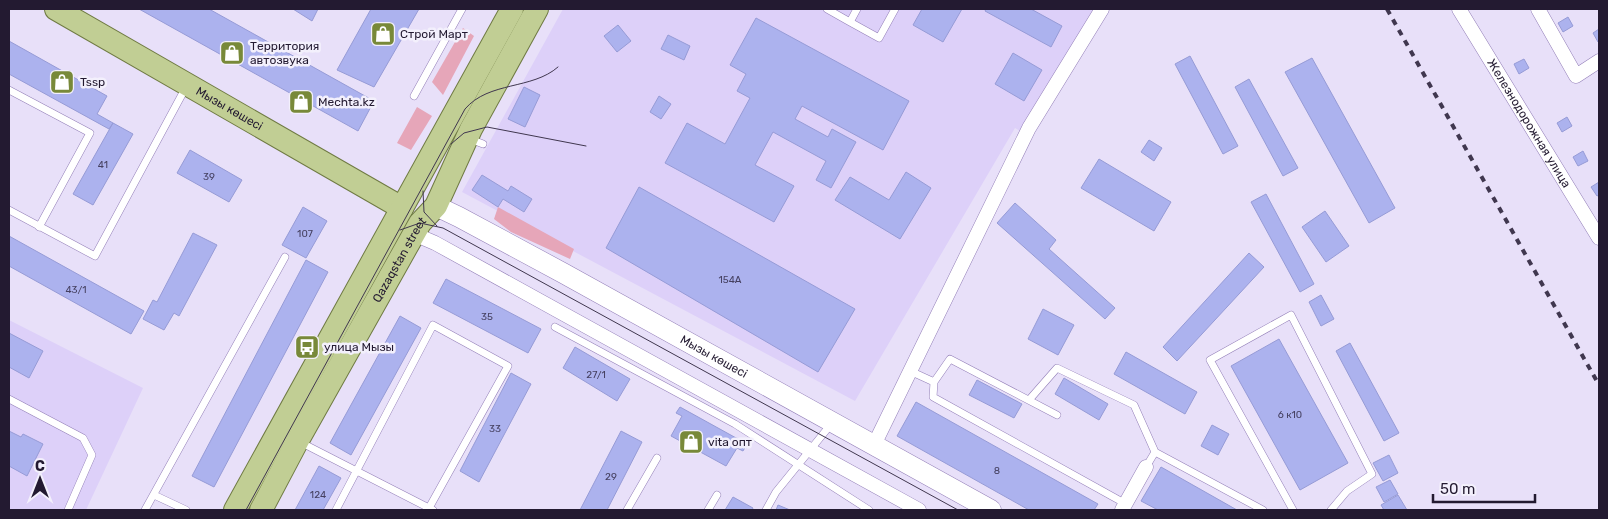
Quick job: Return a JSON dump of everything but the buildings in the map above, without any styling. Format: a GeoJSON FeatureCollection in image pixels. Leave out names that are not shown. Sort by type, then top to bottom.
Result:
{"type":"FeatureCollection","features":[{"type":"Feature","properties":{"kind":"main road","name":"Мызы көшесі"},"geometry":{"type":"LineString","coordinates":[[56,9],[402,208]]}},
{"type":"Feature","properties":{"kind":"main road"},"geometry":{"type":"LineString","coordinates":[[508,10],[533,16]]}},
{"type":"Feature","properties":{"kind":"main road","name":"Qazaqstan street"},"geometry":{"type":"LineString","coordinates":[[261,510],[289,435],[382,244],[508,10]]}},
{"type":"Feature","properties":{"kind":"main road","name":"Qazaqstan street"},"geometry":{"type":"LineString","coordinates":[[235,510],[289,435],[420,223],[436,206],[475,141],[533,16]]}},
{"type":"Feature","properties":{"kind":"main road"},"geometry":{"type":"LineString","coordinates":[[368,188],[393,187],[408,182],[422,172]]}},
{"type":"Feature","properties":{"kind":"main road"},"geometry":{"type":"LineString","coordinates":[[368,188],[378,202],[382,216],[382,244]]}},
{"type":"Feature","properties":{"kind":"main road","name":"Мызы көшесі"},"geometry":{"type":"LineString","coordinates":[[436,206],[564,270],[991,510]]}},
{"type":"Feature","properties":{"kind":"main road"},"geometry":{"type":"LineString","coordinates":[[402,208],[436,206]]}},
{"type":"Feature","properties":{"kind":"street"},"geometry":{"type":"LineString","coordinates":[[874,445],[1029,128],[1102,9]]}},
{"type":"Feature","properties":{"kind":"street","name":"Железнодорожная улица"},"geometry":{"type":"LineString","coordinates":[[1459,9],[1599,238]]}},
{"type":"Feature","properties":{"kind":"street"},"geometry":{"type":"LineString","coordinates":[[1538,9],[1576,76],[1599,61]]}},
{"type":"Feature","properties":{"kind":"street"},"geometry":{"type":"LineString","coordinates":[[414,234],[435,243],[919,510]]}},
{"type":"Feature","properties":{"kind":"street"},"geometry":{"type":"LineString","coordinates":[[1124,507],[1146,467]]}},
{"type":"Feature","properties":{"kind":"lane"},"geometry":{"type":"LineString","coordinates":[[414,96],[462,9]]}},
{"type":"Feature","properties":{"kind":"lane"},"geometry":{"type":"LineString","coordinates":[[827,9],[879,38],[895,9]]}},
{"type":"Feature","properties":{"kind":"lane"},"geometry":{"type":"LineString","coordinates":[[850,22],[857,9]]}},
{"type":"Feature","properties":{"kind":"lane"},"geometry":{"type":"LineString","coordinates":[[9,210],[95,256],[188,84]]}},
{"type":"Feature","properties":{"kind":"lane"},"geometry":{"type":"LineString","coordinates":[[9,90],[90,133],[40,227]]}},
{"type":"Feature","properties":{"kind":"lane"},"geometry":{"type":"LineString","coordinates":[[145,510],[285,257]]}},
{"type":"Feature","properties":{"kind":"lane"},"geometry":{"type":"LineString","coordinates":[[1293,510],[1210,360],[1291,315],[1372,474],[1347,491],[1331,510]]}},
{"type":"Feature","properties":{"kind":"lane"},"geometry":{"type":"LineString","coordinates":[[289,435],[356,472],[431,509],[508,366],[433,325],[356,472],[336,510]]}},
{"type":"Feature","properties":{"kind":"lane"},"geometry":{"type":"LineString","coordinates":[[555,327],[734,424],[869,510]]}},
{"type":"Feature","properties":{"kind":"lane"},"geometry":{"type":"LineString","coordinates":[[1058,415],[950,359],[934,382],[933,397],[1124,507]]}},
{"type":"Feature","properties":{"kind":"lane"},"geometry":{"type":"LineString","coordinates":[[1028,400],[1057,368],[1134,405],[1155,452],[1263,510]]}},
{"type":"Feature","properties":{"kind":"lane"},"geometry":{"type":"LineString","coordinates":[[910,371],[934,382]]}},
{"type":"Feature","properties":{"kind":"lane"},"geometry":{"type":"LineString","coordinates":[[9,399],[83,438],[92,455],[68,510]]}},
{"type":"Feature","properties":{"kind":"lane"},"geometry":{"type":"LineString","coordinates":[[766,510],[776,492],[833,422]]}},
{"type":"Feature","properties":{"kind":"lane"},"geometry":{"type":"LineString","coordinates":[[1146,467],[1155,452]]}},
{"type":"Feature","properties":{"kind":"lane"},"geometry":{"type":"LineString","coordinates":[[627,510],[657,458]]}},
{"type":"Feature","properties":{"kind":"lane"},"geometry":{"type":"LineString","coordinates":[[154,495],[186,510]]}},
{"type":"Feature","properties":{"kind":"lane"},"geometry":{"type":"LineString","coordinates":[[708,510],[717,495]]}},
{"type":"Feature","properties":{"kind":"shaded area"},"geometry":{"type":"Polygon","coordinates":[[[563,9],[1094,9],[1020,131],[1015,128],[855,401],[462,192],[563,9]]]}},
{"type":"Feature","properties":{"kind":"shaded area"},"geometry":{"type":"Polygon","coordinates":[[[463,28],[474,36],[443,95],[432,82],[463,28]]]}},
{"type":"Feature","properties":{"kind":"shaded area"},"geometry":{"type":"Polygon","coordinates":[[[417,107],[432,116],[411,150],[397,143],[417,107]]]}},
{"type":"Feature","properties":{"kind":"shaded area"},"geometry":{"type":"Polygon","coordinates":[[[498,207],[574,249],[570,259],[511,232],[494,219],[498,207]]]}},
{"type":"Feature","properties":{"kind":"shaded area"},"geometry":{"type":"Polygon","coordinates":[[[9,320],[143,388],[86,510],[9,510],[9,320]]]}},
{"type":"Feature","properties":{"kind":"tram line"},"geometry":{"type":"LineString","coordinates":[[246,510],[465,109],[475,100],[486,94],[536,79],[558,67]]}},
{"type":"Feature","properties":{"kind":"tram line"},"geometry":{"type":"LineString","coordinates":[[451,144],[464,133],[487,127],[586,146]]}},
{"type":"Feature","properties":{"kind":"tram line"},"geometry":{"type":"LineString","coordinates":[[423,191],[424,212],[437,226]]}},
{"type":"Feature","properties":{"kind":"tram line"},"geometry":{"type":"LineString","coordinates":[[400,230],[420,223],[443,228],[958,510]]}},
{"type":"Feature","properties":{"kind":"railway"},"geometry":{"type":"LineString","coordinates":[[1387,9],[1599,385]]}},
{"type":"Feature","properties":{"kind":"place","name":"Строй Март"},"geometry":{"type":"Point","coordinates":[383,34]}},
{"type":"Feature","properties":{"kind":"place","name":"Территория автозвука"},"geometry":{"type":"Point","coordinates":[232,53]}},
{"type":"Feature","properties":{"kind":"place","name":"Tssp"},"geometry":{"type":"Point","coordinates":[62,82]}},
{"type":"Feature","properties":{"kind":"place","name":"Mechta.kz"},"geometry":{"type":"Point","coordinates":[301,102]}},
{"type":"Feature","properties":{"kind":"place","name":"улица Мызы"},"geometry":{"type":"Point","coordinates":[307,347]}},
{"type":"Feature","properties":{"kind":"place","name":"vita опт"},"geometry":{"type":"Point","coordinates":[691,442]}}]}
